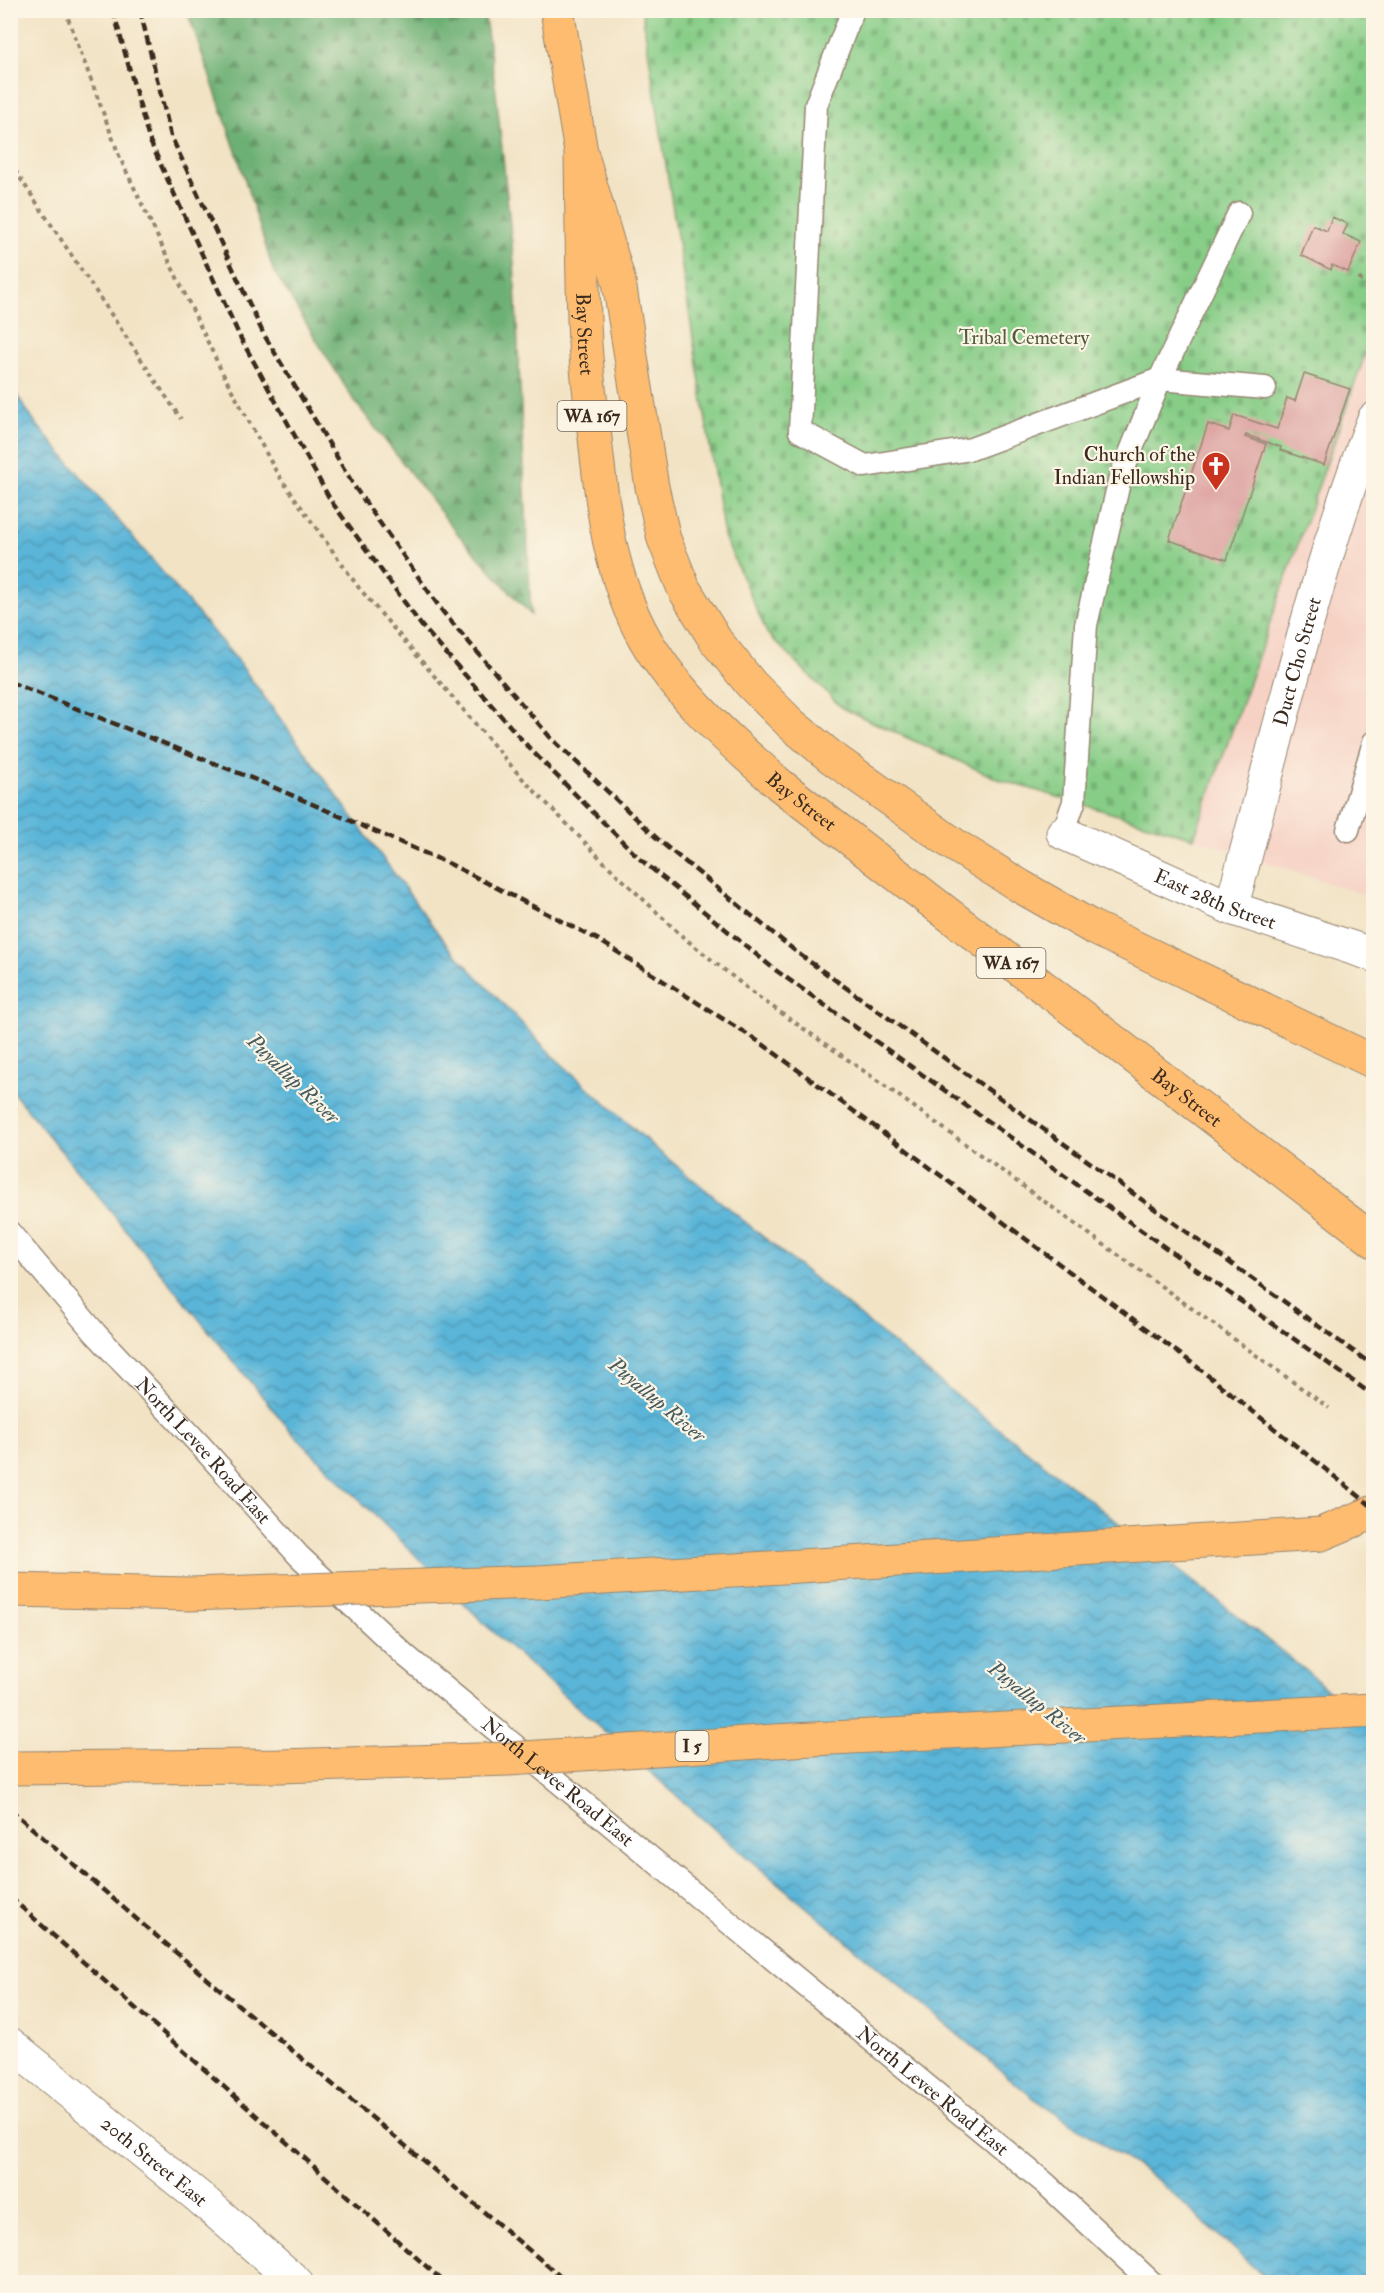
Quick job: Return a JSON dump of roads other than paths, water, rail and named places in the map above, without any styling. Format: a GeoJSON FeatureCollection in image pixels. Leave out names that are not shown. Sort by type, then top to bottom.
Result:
{"type":"FeatureCollection","features":[{"type":"Feature","properties":{"kind":"main road","name":"Bay Street"},"geometry":{"type":"LineString","coordinates":[[558,10],[581,152],[619,282],[652,487],[664,539],[680,581],[698,613],[751,684],[791,724],[831,758],[956,846],[1020,886],[1092,927],[1374,1062]]}},
{"type":"Feature","properties":{"kind":"main road","name":"Bay Street"},"geometry":{"type":"LineString","coordinates":[[581,152],[585,344],[601,501],[614,560],[629,606],[664,668],[724,736],[780,785],[1374,1241]]}},
{"type":"Feature","properties":{"kind":"main road"},"geometry":{"type":"LineString","coordinates":[[1322,1534],[1374,1512]]}},
{"type":"Feature","properties":{"kind":"main road"},"geometry":{"type":"LineString","coordinates":[[10,1590],[190,1594],[537,1582],[1322,1534],[1374,1533]]}},
{"type":"Feature","properties":{"kind":"main road","name":"I 5"},"geometry":{"type":"LineString","coordinates":[[10,1768],[279,1766],[509,1759],[774,1741],[1374,1710]]}},
{"type":"Feature","properties":{"kind":"street","name":"Duct Cho Street"},"geometry":{"type":"LineString","coordinates":[[1231,908],[1263,795],[1300,646],[1353,473],[1374,419]]}},
{"type":"Feature","properties":{"kind":"street","name":"East 28th Street"},"geometry":{"type":"LineString","coordinates":[[1063,833],[1231,908],[1374,955]]}},
{"type":"Feature","properties":{"kind":"street","name":"20th Street East"},"geometry":{"type":"LineString","coordinates":[[10,2044],[200,2198],[296,2283]]}},
{"type":"Feature","properties":{"kind":"lane"},"geometry":{"type":"LineString","coordinates":[[853,10],[816,105],[800,431],[865,466],[971,449],[1160,379],[1265,388]]}},
{"type":"Feature","properties":{"kind":"lane"},"geometry":{"type":"LineString","coordinates":[[1063,833],[1074,802],[1086,625],[1120,478],[1160,379],[1239,213]]}},
{"type":"Feature","properties":{"kind":"lane"},"geometry":{"type":"LineString","coordinates":[[1348,830],[1374,742]]}},
{"type":"Feature","properties":{"kind":"lane","name":"North Levee Road East"},"geometry":{"type":"LineString","coordinates":[[10,1233],[96,1334],[201,1446],[299,1556],[406,1656],[1046,2184],[1151,2283]]}},
{"type":"Feature","properties":{"kind":"water","name":"Puyallup River"},"geometry":{"type":"Polygon","coordinates":[[[10,384],[33,420],[237,660],[446,944],[554,1057],[661,1153],[956,1395],[1308,1672],[1373,1733],[1373,2282],[1270,2282],[1156,2179],[1032,2097],[723,1837],[492,1631],[294,1435],[11,1090],[10,384]]]}},
{"type":"Feature","properties":{"kind":"railway"},"geometry":{"type":"LineString","coordinates":[[113,10],[149,139],[240,337],[331,501],[421,625],[531,750],[640,859],[774,969],[1374,1396]]}},
{"type":"Feature","properties":{"kind":"railway"},"geometry":{"type":"LineString","coordinates":[[140,10],[171,136],[263,333],[356,489],[443,612],[550,737],[662,843],[799,954],[1374,1366]]}},
{"type":"Feature","properties":{"kind":"railway"},"geometry":{"type":"LineString","coordinates":[[10,682],[266,784],[450,864],[597,939],[761,1043],[1196,1366],[1374,1508]]}},
{"type":"Feature","properties":{"kind":"railway"},"geometry":{"type":"LineString","coordinates":[[10,1809],[140,1922],[567,2282]]}},
{"type":"Feature","properties":{"kind":"railway"},"geometry":{"type":"LineString","coordinates":[[10,1897],[444,2282]]}},
{"type":"Feature","properties":{"kind":"place","name":"Church of the Indian Fellowship"},"geometry":{"type":"Point","coordinates":[1216,492]}},
{"type":"Feature","properties":{"kind":"park label","name":"Tribal Cemetery"},"geometry":{"type":"Point","coordinates":[1024,337]}}]}
